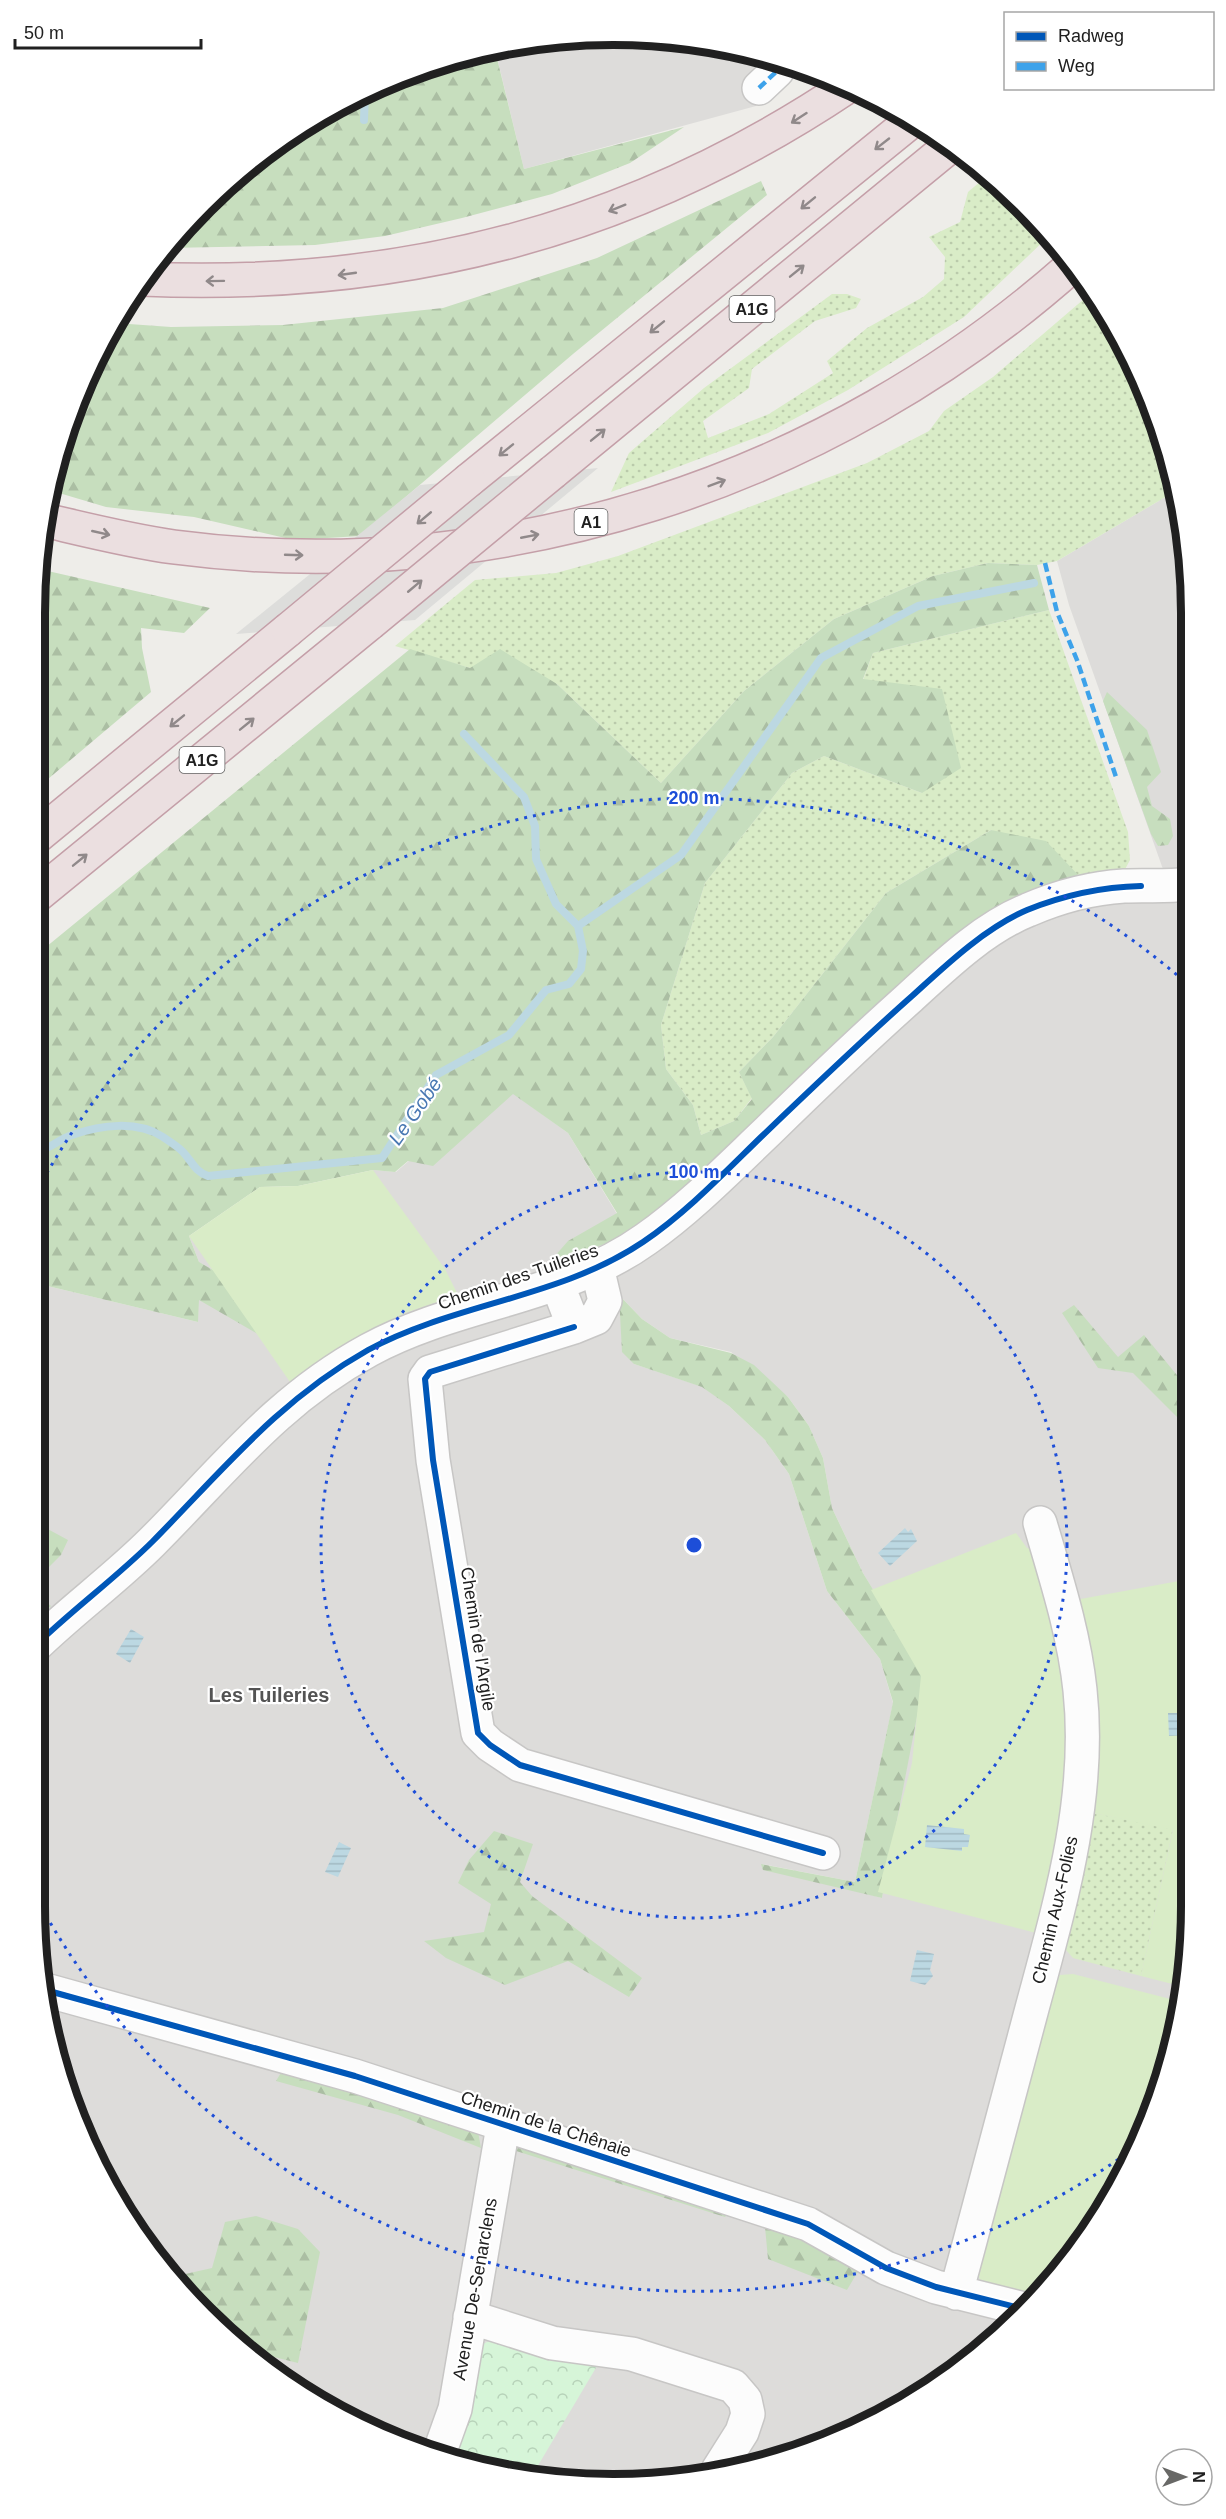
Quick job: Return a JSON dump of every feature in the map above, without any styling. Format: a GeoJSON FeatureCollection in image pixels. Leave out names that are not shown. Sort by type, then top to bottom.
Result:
{"type":"FeatureCollection","features":[{"type":"Feature","properties":{"kind":"highway"},"geometry":{"type":"LineString","coordinates":[[153,280],[205,282],[339,275],[471,252],[540,234],[606,212],[727,160],[781,130],[839,92]]}},
{"type":"Feature","properties":{"kind":"highway","name":"A1G"},"geometry":{"type":"LineString","coordinates":[[45,829],[469,480],[905,126]]}},
{"type":"Feature","properties":{"kind":"highway","name":"A1G"},"geometry":{"type":"LineString","coordinates":[[45,888],[944,151]]}},
{"type":"Feature","properties":{"kind":"highway","name":"A1"},"geometry":{"type":"LineString","coordinates":[[53,522],[108,535],[174,546],[242,553],[310,555],[409,554],[507,540],[573,527],[701,489],[825,436],[941,369],[995,330],[1066,270]]}},
{"type":"Feature","properties":{"kind":"street"},"geometry":{"type":"LineString","coordinates":[[759,88],[778,69]]}},
{"type":"Feature","properties":{"kind":"street","name":"Chemin des Tuileries"},"geometry":{"type":"LineString","coordinates":[[45,1636],[150,1543],[237,1451],[317,1382],[369,1350],[425,1325],[557,1283],[597,1267],[643,1242],[674,1218],[920,989],[1001,924],[1024,911],[1068,896],[1124,886],[1180,889]]}},
{"type":"Feature","properties":{"kind":"street","name":"Chemin de l'Argile"},"geometry":{"type":"LineString","coordinates":[[597,1267],[605,1301],[596,1318],[430,1372],[425,1379],[433,1460],[478,1733],[490,1745],[520,1765],[823,1853]]}},
{"type":"Feature","properties":{"kind":"street"},"geometry":{"type":"LineString","coordinates":[[557,1283],[574,1327]]}},
{"type":"Feature","properties":{"kind":"street","name":"Chemin Aux-Folies"},"geometry":{"type":"LineString","coordinates":[[956,2293],[1046,1956],[1071,1851],[1078,1810],[1081,1768],[1080,1692],[1066,1613],[1040,1523]]}},
{"type":"Feature","properties":{"kind":"street","name":"Chemin de la Chênaie"},"geometry":{"type":"LineString","coordinates":[[52,1992],[355,2076],[808,2224],[885,2268],[956,2293],[1015,2308]]}},
{"type":"Feature","properties":{"kind":"street","name":"Avenue De-Senarclens"},"geometry":{"type":"LineString","coordinates":[[441,2447],[455,2409],[503,2126]]}},
{"type":"Feature","properties":{"kind":"street"},"geometry":{"type":"LineString","coordinates":[[470,2317],[552,2343],[632,2354],[733,2386],[745,2400],[748,2414],[742,2432],[722,2463]]}},
{"type":"Feature","properties":{"kind":"shaded area"},"geometry":{"type":"Polygon","coordinates":[[[576,46],[650,46],[724,56],[792,74],[756,106],[524,169],[497,57],[576,46]]]}},
{"type":"Feature","properties":{"kind":"shaded area"},"geometry":{"type":"Polygon","coordinates":[[[1168,495],[1180,576],[1181,613],[1181,1906],[1180,1943],[1170,2017],[1151,2089],[1138,2123],[1105,2190],[1064,2252],[1040,2281],[1015,2308],[959,2357],[897,2398],[864,2415],[830,2431],[760,2455],[724,2463],[650,2473],[576,2473],[539,2469],[466,2455],[430,2444],[396,2431],[329,2398],[267,2357],[211,2308],[162,2252],[121,2190],[88,2123],[75,2089],[56,2017],[46,1943],[45,1285],[198,1322],[199,1262],[189,1236],[373,1170],[396,1172],[499,1083],[568,1133],[629,1234],[929,965],[1164,872],[1069,605],[1057,561],[1168,495]],[[620,1296],[634,1364],[703,1387],[729,1406],[765,1440],[789,1474],[827,1591],[880,1659],[893,1703],[855,1882],[762,1864],[882,1898],[924,1675],[863,1573],[832,1508],[823,1458],[809,1426],[788,1397],[731,1352],[670,1338],[642,1319],[620,1296]]]}},
{"type":"Feature","properties":{"kind":"green space"},"geometry":{"type":"Polygon","coordinates":[[[497,57],[524,169],[684,127],[630,163],[552,194],[385,236],[315,245],[178,248],[211,211],[238,186],[297,141],[329,121],[396,88],[466,64],[497,57]]]}},
{"type":"Feature","properties":{"kind":"green space"},"geometry":{"type":"Polygon","coordinates":[[[761,181],[767,195],[573,354],[360,536],[294,540],[194,517],[106,507],[58,493],[75,430],[88,396],[124,324],[171,327],[283,325],[443,308],[597,258],[761,181]]]}},
{"type":"Feature","properties":{"kind":"green space"},"geometry":{"type":"Polygon","coordinates":[[[982,181],[1015,211],[1043,242],[964,317],[848,390],[768,433],[611,492],[629,453],[704,388],[832,294],[847,294],[861,299],[856,308],[815,321],[752,369],[749,388],[703,421],[708,438],[769,414],[833,373],[827,361],[867,328],[923,297],[944,279],[945,257],[929,237],[960,222],[968,192],[982,181]]]}},
{"type":"Feature","properties":{"kind":"green space"},"geometry":{"type":"Polygon","coordinates":[[[1085,298],[1105,329],[1138,396],[1151,430],[1168,495],[1057,561],[1037,565],[988,563],[933,576],[834,619],[744,691],[661,783],[557,684],[470,668],[395,646],[475,580],[556,573],[618,556],[867,463],[929,431],[944,411],[993,377],[1085,298]]]}},
{"type":"Feature","properties":{"kind":"green space"},"geometry":{"type":"Polygon","coordinates":[[[988,563],[1037,565],[1049,610],[873,653],[863,679],[942,689],[961,768],[922,793],[824,756],[792,773],[705,883],[661,1025],[666,1069],[693,1105],[701,1135],[734,1121],[752,1099],[739,1072],[773,1037],[886,893],[991,830],[1046,841],[1081,878],[712,1165],[629,1235],[547,1265],[568,1241],[617,1213],[568,1133],[513,1094],[433,1166],[408,1161],[395,1172],[373,1170],[298,1186],[260,1187],[189,1236],[199,1262],[271,1304],[282,1348],[199,1300],[198,1322],[45,1285],[45,948],[410,649],[470,668],[500,649],[557,684],[661,783],[744,691],[834,619],[933,576],[988,563]]]}},
{"type":"Feature","properties":{"kind":"green space"},"geometry":{"type":"Polygon","coordinates":[[[47,571],[210,608],[184,633],[141,628],[142,648],[151,692],[45,782],[47,571]]]}},
{"type":"Feature","properties":{"kind":"green space"},"geometry":{"type":"Polygon","coordinates":[[[1049,610],[1128,832],[1130,860],[1122,875],[1081,878],[991,830],[886,893],[773,1037],[739,1072],[752,1098],[734,1121],[701,1135],[693,1105],[666,1069],[661,1025],[705,883],[792,773],[824,756],[922,793],[863,680],[873,653],[1049,610]]]}},
{"type":"Feature","properties":{"kind":"green space"},"geometry":{"type":"Polygon","coordinates":[[[1107,692],[1147,730],[1161,772],[1147,787],[1152,806],[1170,819],[1173,836],[1168,845],[1158,846],[1151,834],[1103,701],[1107,692]]]}},
{"type":"Feature","properties":{"kind":"green space"},"geometry":{"type":"Polygon","coordinates":[[[373,1170],[445,1269],[458,1295],[405,1313],[342,1345],[290,1382],[189,1236],[260,1187],[298,1186],[373,1170]]]}},
{"type":"Feature","properties":{"kind":"green space"},"geometry":{"type":"Polygon","coordinates":[[[619,1295],[642,1319],[670,1338],[731,1353],[754,1365],[788,1397],[809,1426],[823,1458],[832,1508],[863,1573],[925,1675],[882,1898],[763,1870],[761,1864],[855,1882],[893,1702],[880,1659],[827,1591],[789,1474],[765,1440],[729,1406],[702,1387],[634,1364],[622,1352],[619,1295]]]}},
{"type":"Feature","properties":{"kind":"green space"},"geometry":{"type":"Polygon","coordinates":[[[1074,1305],[1118,1357],[1144,1335],[1181,1380],[1181,1421],[1133,1373],[1098,1368],[1062,1313],[1074,1305]]]}},
{"type":"Feature","properties":{"kind":"green space"},"geometry":{"type":"Polygon","coordinates":[[[45,1528],[68,1540],[61,1555],[45,1571],[45,1561],[48,1558],[45,1552],[45,1528]]]}},
{"type":"Feature","properties":{"kind":"green space"},"geometry":{"type":"Polygon","coordinates":[[[1016,1533],[1027,1548],[1040,1551],[1065,1667],[1070,1762],[1040,1934],[878,1892],[912,1763],[921,1676],[871,1590],[1016,1533]]]}},
{"type":"Feature","properties":{"kind":"green space"},"geometry":{"type":"Polygon","coordinates":[[[1181,1581],[1181,1906],[1175,1985],[1141,1976],[1173,1830],[1089,1812],[1075,1600],[1181,1581]]]}},
{"type":"Feature","properties":{"kind":"green space"},"geometry":{"type":"Polygon","coordinates":[[[45,1601],[51,1606],[45,1611],[45,1601]]]}},
{"type":"Feature","properties":{"kind":"green space"},"geometry":{"type":"Polygon","coordinates":[[[1089,1812],[1173,1829],[1141,1976],[1073,1958],[1066,1950],[1063,1936],[1089,1812]]]}},
{"type":"Feature","properties":{"kind":"green space"},"geometry":{"type":"Polygon","coordinates":[[[494,1831],[533,1844],[520,1882],[532,1896],[642,1978],[629,1997],[568,1961],[505,1985],[446,1958],[424,1941],[484,1932],[491,1904],[458,1883],[469,1860],[494,1831]]]}},
{"type":"Feature","properties":{"kind":"green space"},"geometry":{"type":"Polygon","coordinates":[[[1073,1974],[1173,2000],[1162,2053],[1151,2089],[1122,2157],[1085,2222],[1064,2252],[1023,2299],[996,2293],[989,2289],[983,2284],[976,2266],[1050,1983],[1060,1975],[1073,1974]]]}},
{"type":"Feature","properties":{"kind":"green space"},"geometry":{"type":"Polygon","coordinates":[[[285,2066],[477,2126],[481,2148],[398,2115],[276,2081],[285,2066]]]}},
{"type":"Feature","properties":{"kind":"green space"},"geometry":{"type":"Polygon","coordinates":[[[516,2143],[803,2235],[860,2268],[847,2290],[768,2259],[765,2227],[727,2215],[725,2217],[513,2150],[516,2143]]]}},
{"type":"Feature","properties":{"kind":"green space"},"geometry":{"type":"Polygon","coordinates":[[[256,2216],[298,2229],[320,2252],[298,2363],[264,2354],[211,2308],[181,2275],[212,2268],[225,2222],[256,2216]]]}},
{"type":"Feature","properties":{"kind":"green space"},"geometry":{"type":"Polygon","coordinates":[[[497,2337],[600,2361],[536,2469],[451,2450],[481,2345],[497,2337]]]}},
{"type":"Feature","properties":{"kind":"water"},"geometry":{"type":"Polygon","coordinates":[[[905,1528],[908,1532],[911,1529],[917,1541],[890,1566],[878,1553],[905,1528]]]}},
{"type":"Feature","properties":{"kind":"water"},"geometry":{"type":"Polygon","coordinates":[[[131,1629],[144,1637],[130,1663],[116,1654],[131,1629]]]}},
{"type":"Feature","properties":{"kind":"water"},"geometry":{"type":"Polygon","coordinates":[[[1168,1713],[1181,1713],[1181,1735],[1169,1736],[1168,1713]]]}},
{"type":"Feature","properties":{"kind":"water"},"geometry":{"type":"Polygon","coordinates":[[[927,1825],[964,1829],[964,1834],[970,1835],[968,1847],[962,1847],[962,1851],[925,1847],[927,1825]]]}},
{"type":"Feature","properties":{"kind":"water"},"geometry":{"type":"Polygon","coordinates":[[[339,1842],[351,1848],[338,1877],[325,1872],[339,1842]]]}},
{"type":"Feature","properties":{"kind":"water"},"geometry":{"type":"Polygon","coordinates":[[[917,1950],[934,1954],[930,1970],[933,1976],[925,1985],[910,1981],[917,1950]]]}},
{"type":"Feature","properties":{"kind":"pier"},"geometry":{"type":"Polygon","coordinates":[[[598,468],[415,620],[236,634],[420,485],[598,468]]]}},
{"type":"Feature","properties":{"kind":"waterway","name":"Le Gobé"},"geometry":{"type":"LineString","coordinates":[[364,120],[365,103]]}},
{"type":"Feature","properties":{"kind":"waterway"},"geometry":{"type":"LineString","coordinates":[[578,926],[681,855],[821,658],[918,606],[1034,583]]}},
{"type":"Feature","properties":{"kind":"waterway","name":"Le Gobé"},"geometry":{"type":"LineString","coordinates":[[45,1149],[72,1135],[107,1127],[130,1126],[142,1128],[163,1137],[182,1151],[199,1171],[208,1176],[382,1158],[436,1075],[509,1035],[546,990],[569,984],[581,969],[583,951],[578,926],[556,904],[536,859],[535,826],[524,797],[464,734]]}},
{"type":"Feature","properties":{"kind":"marked path"},"geometry":{"type":"LineString","coordinates":[[759,88],[778,69]]}},
{"type":"Feature","properties":{"kind":"marked path"},"geometry":{"type":"LineString","coordinates":[[1045,563],[1057,612],[1077,660],[1116,777]]}},
{"type":"Feature","properties":{"kind":"cycle path"},"geometry":{"type":"LineString","coordinates":[[45,1637],[139,1555],[279,1414],[336,1370],[368,1350],[401,1334],[577,1276],[611,1261],[643,1242],[689,1206],[817,1083],[952,960],[981,937],[1011,918],[1055,900],[1098,890],[1141,886]]}},
{"type":"Feature","properties":{"kind":"cycle path"},"geometry":{"type":"LineString","coordinates":[[574,1327],[430,1372],[425,1379],[433,1460],[478,1733],[490,1745],[520,1765],[823,1853]]}},
{"type":"Feature","properties":{"kind":"cycle path"},"geometry":{"type":"LineString","coordinates":[[52,1992],[355,2076],[808,2224],[886,2268],[936,2287],[1016,2307]]}},
{"type":"Feature","properties":{"kind":"district","name":"Les Tuileries"},"geometry":{"type":"Point","coordinates":[269,1695]}}]}
